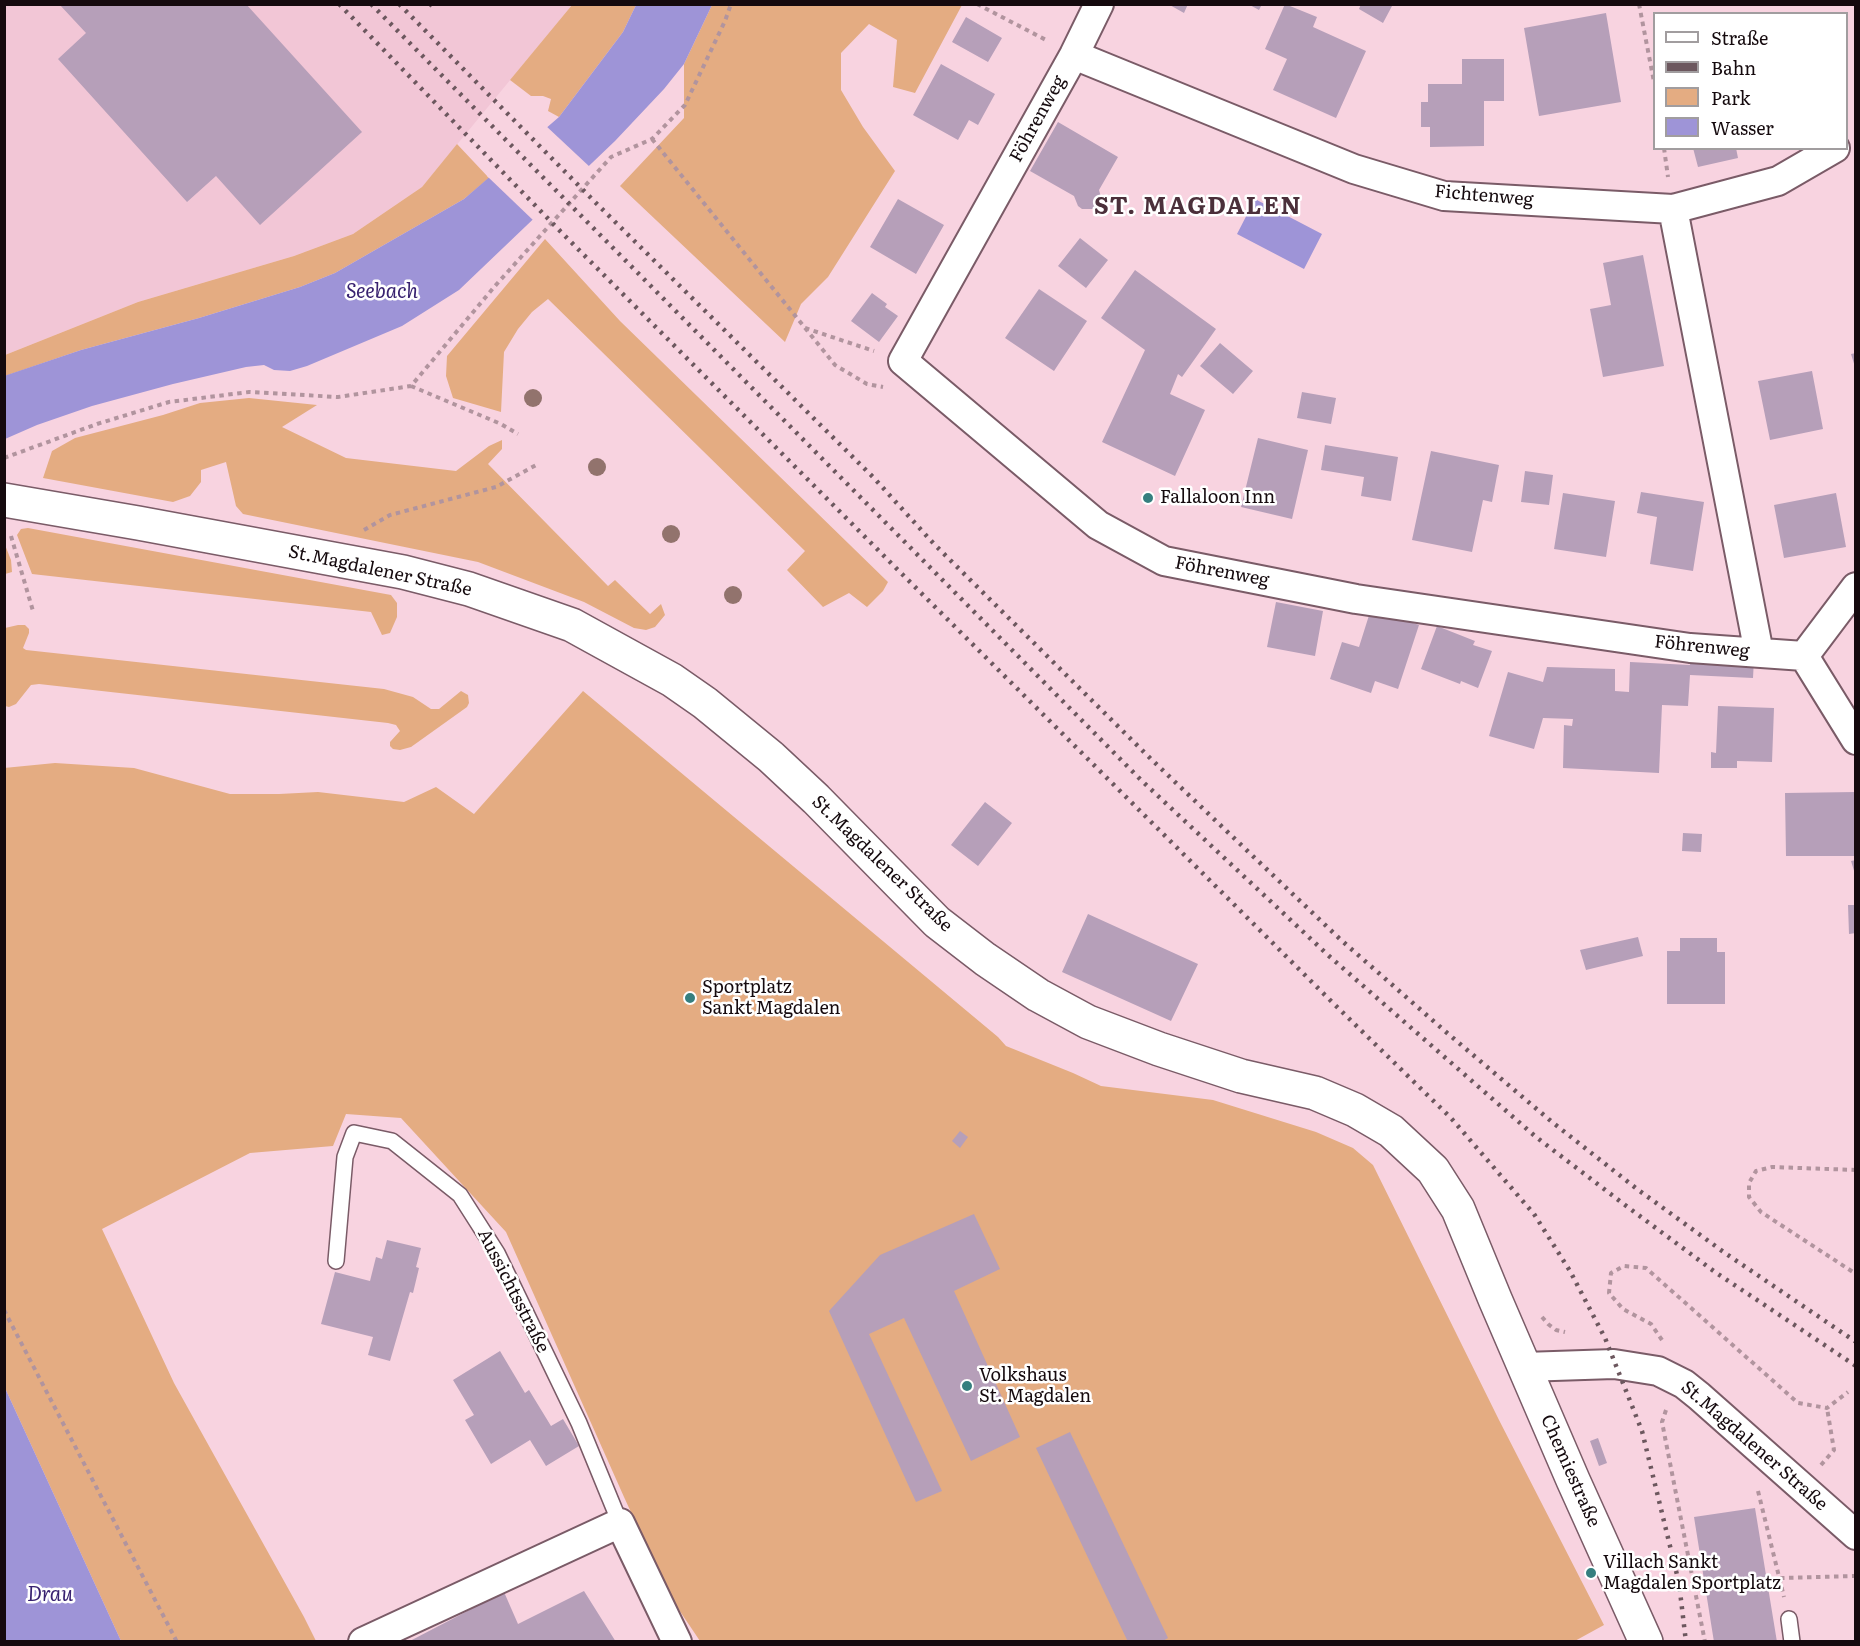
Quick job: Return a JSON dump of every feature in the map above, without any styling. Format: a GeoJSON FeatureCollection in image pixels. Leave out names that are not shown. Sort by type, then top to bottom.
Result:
{"type":"FeatureCollection","features":[{"type":"Feature","properties":{"kind":"street","name":"Föhrenweg"},"geometry":{"type":"LineString","coordinates":[[1098,4],[1074,55],[903,361],[1098,525],[1164,561],[1356,599],[1690,648],[1804,656]]}},
{"type":"Feature","properties":{"kind":"street","name":"Fichtenweg"},"geometry":{"type":"LineString","coordinates":[[1074,55],[1354,169],[1444,196],[1672,209],[1778,181],[1832,150]]}},
{"type":"Feature","properties":{"kind":"street"},"geometry":{"type":"LineString","coordinates":[[1672,209],[1759,653]]}},
{"type":"Feature","properties":{"kind":"street","name":"St.Magdalener Straße"},"geometry":{"type":"LineString","coordinates":[[11,512],[158,526],[403,572],[470,589],[572,625],[672,680],[705,703],[771,757],[937,922],[985,959],[1038,995],[1088,1022],[1158,1049],[1241,1076],[1314,1093],[1355,1110],[1390,1131],[1433,1170],[1458,1209],[1524,1367],[1614,1364],[1658,1371],[1684,1384],[1856,1535]]}},
{"type":"Feature","properties":{"kind":"street"},"geometry":{"type":"LineString","coordinates":[[1856,588],[1804,656],[1856,740]]}},
{"type":"Feature","properties":{"kind":"street","name":"Chemiestraße"},"geometry":{"type":"LineString","coordinates":[[1524,1367],[1646,1641]]}},
{"type":"Feature","properties":{"kind":"street"},"geometry":{"type":"LineString","coordinates":[[363,1641],[620,1523]]}},
{"type":"Feature","properties":{"kind":"street","name":"Aussichtsstraße"},"geometry":{"type":"LineString","coordinates":[[620,1523],[677,1641]]}},
{"type":"Feature","properties":{"kind":"lane","name":"Aussichtsstraße"},"geometry":{"type":"LineString","coordinates":[[336,1261],[345,1157],[354,1134],[392,1141],[460,1195],[497,1253],[579,1423],[620,1523]]}},
{"type":"Feature","properties":{"kind":"lane"},"geometry":{"type":"LineString","coordinates":[[1789,1619],[1792,1641]]}},
{"type":"Feature","properties":{"kind":"path"},"geometry":{"type":"LineString","coordinates":[[411,386],[495,286],[611,157],[652,139],[685,105],[731,4]]}},
{"type":"Feature","properties":{"kind":"path"},"geometry":{"type":"LineString","coordinates":[[977,4],[1074,55]]}},
{"type":"Feature","properties":{"kind":"path"},"geometry":{"type":"LineString","coordinates":[[1639,4],[1653,77]]}},
{"type":"Feature","properties":{"kind":"path"},"geometry":{"type":"LineString","coordinates":[[652,139],[805,328],[835,365],[867,384],[886,387],[903,361],[805,328]]}},
{"type":"Feature","properties":{"kind":"path"},"geometry":{"type":"LineString","coordinates":[[4,458],[97,424],[169,402],[249,392],[338,397],[411,386],[501,424],[518,434]]}},
{"type":"Feature","properties":{"kind":"path"},"geometry":{"type":"LineString","coordinates":[[339,560],[362,531],[390,515],[496,487],[538,464]]}},
{"type":"Feature","properties":{"kind":"path"},"geometry":{"type":"LineString","coordinates":[[11,512],[33,611]]}},
{"type":"Feature","properties":{"kind":"path"},"geometry":{"type":"LineString","coordinates":[[1856,1170],[1772,1167],[1756,1171],[1749,1183],[1749,1197],[1761,1212],[1856,1274]]}},
{"type":"Feature","properties":{"kind":"path"},"geometry":{"type":"LineString","coordinates":[[1667,1347],[1651,1324],[1623,1309],[1609,1293],[1611,1273],[1624,1266],[1646,1268],[1798,1403],[1827,1408],[1848,1392]]}},
{"type":"Feature","properties":{"kind":"path"},"geometry":{"type":"LineString","coordinates":[[4,1310],[177,1641]]}},
{"type":"Feature","properties":{"kind":"path"},"geometry":{"type":"LineString","coordinates":[[1541,1316],[1556,1330],[1572,1334]]}},
{"type":"Feature","properties":{"kind":"path"},"geometry":{"type":"LineString","coordinates":[[1669,1403],[1662,1422],[1705,1641]]}},
{"type":"Feature","properties":{"kind":"path"},"geometry":{"type":"LineString","coordinates":[[1802,1486],[1834,1450],[1827,1408]]}},
{"type":"Feature","properties":{"kind":"path"},"geometry":{"type":"LineString","coordinates":[[1758,1491],[1789,1619]]}},
{"type":"Feature","properties":{"kind":"path"},"geometry":{"type":"LineString","coordinates":[[1780,1578],[1856,1576]]}},
{"type":"Feature","properties":{"kind":"shaded area"},"geometry":{"type":"Polygon","coordinates":[[[5,5],[572,5],[422,187],[353,234],[294,256],[138,302],[5,355],[5,5]]]}},
{"type":"Feature","properties":{"kind":"green space"},"geometry":{"type":"Polygon","coordinates":[[[572,5],[636,5],[623,32],[559,117],[548,111],[551,99],[531,96],[510,80],[572,5]]]}},
{"type":"Feature","properties":{"kind":"green space"},"geometry":{"type":"Polygon","coordinates":[[[712,5],[962,5],[915,93],[893,87],[897,40],[869,24],[841,53],[841,90],[863,127],[895,171],[828,277],[801,304],[785,342],[620,186],[684,118],[684,64],[712,5]]]}},
{"type":"Feature","properties":{"kind":"green space"},"geometry":{"type":"Polygon","coordinates":[[[457,144],[489,178],[464,199],[335,273],[300,287],[199,318],[81,350],[5,376],[5,355],[138,302],[294,256],[353,234],[422,187],[457,144]]]}},
{"type":"Feature","properties":{"kind":"green space"},"geometry":{"type":"Polygon","coordinates":[[[545,239],[620,321],[888,582],[883,591],[867,607],[849,593],[823,607],[787,570],[805,551],[548,299],[532,312],[504,352],[501,412],[453,398],[446,376],[447,356],[545,239]]]}},
{"type":"Feature","properties":{"kind":"green space"},"geometry":{"type":"Polygon","coordinates":[[[249,398],[317,405],[282,427],[346,458],[456,471],[489,446],[502,440],[502,449],[488,464],[608,586],[615,580],[650,614],[661,604],[665,615],[655,627],[646,630],[634,628],[584,602],[478,562],[243,514],[236,506],[226,462],[201,470],[201,482],[190,496],[173,502],[43,478],[52,451],[75,438],[200,403],[249,398]]]}},
{"type":"Feature","properties":{"kind":"green space"},"geometry":{"type":"Polygon","coordinates":[[[28,528],[391,595],[397,603],[397,617],[390,633],[382,635],[371,612],[32,574],[17,535],[21,529],[28,528]]]}},
{"type":"Feature","properties":{"kind":"green space"},"geometry":{"type":"Polygon","coordinates":[[[5,545],[11,560],[12,572],[5,574],[5,545]]]}},
{"type":"Feature","properties":{"kind":"green space"},"geometry":{"type":"Polygon","coordinates":[[[25,625],[29,629],[23,648],[26,650],[384,689],[413,697],[431,709],[439,709],[461,691],[468,695],[469,703],[467,707],[411,747],[400,750],[393,749],[390,742],[400,731],[396,725],[388,723],[39,684],[31,685],[16,704],[9,707],[5,706],[5,628],[25,625]]]}},
{"type":"Feature","properties":{"kind":"green space"},"geometry":{"type":"Polygon","coordinates":[[[583,691],[1006,1046],[1101,1086],[1213,1100],[1316,1132],[1353,1148],[1373,1165],[1499,1420],[1604,1625],[1573,1642],[700,1641],[669,1595],[506,1232],[401,1118],[346,1114],[333,1146],[250,1153],[102,1229],[174,1383],[316,1641],[121,1641],[5,1388],[4,768],[55,763],[134,768],[230,794],[318,792],[404,802],[436,787],[474,814],[583,691]]]}},
{"type":"Feature","properties":{"kind":"water","name":"Seebach"},"geometry":{"type":"Polygon","coordinates":[[[636,5],[712,5],[684,64],[664,89],[615,141],[459,290],[402,326],[307,366],[290,371],[274,370],[264,365],[246,367],[173,384],[92,406],[5,439],[4,376],[81,350],[199,318],[300,287],[335,273],[464,199],[559,117],[623,32],[636,5]]]}},
{"type":"Feature","properties":{"kind":"water"},"geometry":{"type":"Polygon","coordinates":[[[1255,199],[1322,234],[1304,269],[1237,234],[1255,199]]]}},
{"type":"Feature","properties":{"kind":"water","name":"Drau"},"geometry":{"type":"Polygon","coordinates":[[[5,1388],[121,1641],[5,1641],[5,1388]]]}},
{"type":"Feature","properties":{"kind":"pier"},"geometry":{"type":"Polygon","coordinates":[[[545,125],[591,168],[535,222],[487,176],[545,125]]]}},
{"type":"Feature","properties":{"kind":"building"},"geometry":{"type":"Polygon","coordinates":[[[59,4],[246,4],[362,132],[260,225],[216,176],[187,202],[58,59],[86,33],[59,4]]]}},
{"type":"Feature","properties":{"kind":"building"},"geometry":{"type":"Polygon","coordinates":[[[1168,4],[1188,4],[1184,13],[1168,4]]]}},
{"type":"Feature","properties":{"kind":"building"},"geometry":{"type":"Polygon","coordinates":[[[1248,4],[1262,4],[1259,10],[1248,4]]]}},
{"type":"Feature","properties":{"kind":"building"},"geometry":{"type":"Polygon","coordinates":[[[1285,4],[1317,17],[1313,27],[1366,51],[1336,118],[1273,90],[1287,59],[1265,49],[1285,4]]]}},
{"type":"Feature","properties":{"kind":"building"},"geometry":{"type":"Polygon","coordinates":[[[1361,4],[1389,4],[1392,6],[1383,23],[1359,9],[1361,4]]]}},
{"type":"Feature","properties":{"kind":"building"},"geometry":{"type":"Polygon","coordinates":[[[1606,13],[1621,102],[1539,116],[1524,28],[1606,13]]]}},
{"type":"Feature","properties":{"kind":"building"},"geometry":{"type":"Polygon","coordinates":[[[966,17],[1002,38],[988,62],[952,42],[966,17]]]}},
{"type":"Feature","properties":{"kind":"building"},"geometry":{"type":"Polygon","coordinates":[[[1462,59],[1504,59],[1504,101],[1484,101],[1484,146],[1430,147],[1430,127],[1421,127],[1421,102],[1428,102],[1428,84],[1462,84],[1462,59]]]}},
{"type":"Feature","properties":{"kind":"building"},"geometry":{"type":"Polygon","coordinates":[[[941,64],[995,94],[978,125],[969,120],[958,140],[913,115],[941,64]]]}},
{"type":"Feature","properties":{"kind":"building"},"geometry":{"type":"Polygon","coordinates":[[[1058,122],[1118,157],[1099,190],[1100,202],[1093,209],[1082,209],[1078,206],[1074,196],[1030,171],[1058,122]]]}},
{"type":"Feature","properties":{"kind":"building"},"geometry":{"type":"Polygon","coordinates":[[[1694,150],[1736,150],[1738,158],[1698,167],[1694,150]]]}},
{"type":"Feature","properties":{"kind":"building"},"geometry":{"type":"Polygon","coordinates":[[[898,199],[944,225],[916,274],[870,247],[898,199]]]}},
{"type":"Feature","properties":{"kind":"building"},"geometry":{"type":"Polygon","coordinates":[[[1080,238],[1108,260],[1086,288],[1058,266],[1080,238]]]}},
{"type":"Feature","properties":{"kind":"building"},"geometry":{"type":"Polygon","coordinates":[[[1643,255],[1664,366],[1603,377],[1590,309],[1611,305],[1603,263],[1643,255]]]}},
{"type":"Feature","properties":{"kind":"building"},"geometry":{"type":"Polygon","coordinates":[[[1135,270],[1216,329],[1182,377],[1178,374],[1170,394],[1205,410],[1175,476],[1102,442],[1145,350],[1101,318],[1135,270]]]}},
{"type":"Feature","properties":{"kind":"building"},"geometry":{"type":"Polygon","coordinates":[[[1039,289],[1087,321],[1054,371],[1005,338],[1039,289]]]}},
{"type":"Feature","properties":{"kind":"building"},"geometry":{"type":"Polygon","coordinates":[[[872,293],[887,304],[885,307],[898,316],[879,342],[851,321],[872,293]]]}},
{"type":"Feature","properties":{"kind":"building"},"geometry":{"type":"Polygon","coordinates":[[[1220,343],[1253,371],[1233,394],[1200,366],[1220,343]]]}},
{"type":"Feature","properties":{"kind":"building"},"geometry":{"type":"Polygon","coordinates":[[[1856,353],[1856,367],[1855,367],[1851,354],[1856,353]]]}},
{"type":"Feature","properties":{"kind":"building"},"geometry":{"type":"Polygon","coordinates":[[[1812,371],[1823,429],[1770,440],[1758,381],[1812,371]]]}},
{"type":"Feature","properties":{"kind":"building"},"geometry":{"type":"Polygon","coordinates":[[[1302,392],[1336,398],[1331,424],[1297,418],[1302,392]]]}},
{"type":"Feature","properties":{"kind":"building"},"geometry":{"type":"Polygon","coordinates":[[[1258,438],[1308,450],[1292,519],[1241,507],[1258,438]]]}},
{"type":"Feature","properties":{"kind":"building"},"geometry":{"type":"Polygon","coordinates":[[[1325,445],[1398,457],[1391,501],[1361,496],[1364,477],[1321,470],[1325,445]]]}},
{"type":"Feature","properties":{"kind":"building"},"geometry":{"type":"Polygon","coordinates":[[[1431,451],[1499,465],[1492,502],[1483,500],[1472,552],[1412,540],[1431,451]]]}},
{"type":"Feature","properties":{"kind":"building"},"geometry":{"type":"Polygon","coordinates":[[[1525,471],[1553,475],[1549,505],[1521,502],[1525,471]]]}},
{"type":"Feature","properties":{"kind":"building"},"geometry":{"type":"Polygon","coordinates":[[[1641,492],[1704,502],[1693,571],[1650,564],[1657,517],[1637,513],[1641,492]]]}},
{"type":"Feature","properties":{"kind":"building"},"geometry":{"type":"Polygon","coordinates":[[[1563,493],[1615,501],[1606,557],[1554,549],[1563,493]]]}},
{"type":"Feature","properties":{"kind":"building"},"geometry":{"type":"Polygon","coordinates":[[[1836,493],[1846,547],[1784,558],[1774,505],[1836,493]]]}},
{"type":"Feature","properties":{"kind":"building"},"geometry":{"type":"Polygon","coordinates":[[[1276,602],[1323,611],[1315,656],[1267,647],[1276,602]]]}},
{"type":"Feature","properties":{"kind":"building"},"geometry":{"type":"Polygon","coordinates":[[[1371,609],[1419,625],[1398,689],[1375,681],[1371,693],[1330,679],[1342,642],[1359,647],[1371,609]]]}},
{"type":"Feature","properties":{"kind":"building"},"geometry":{"type":"Polygon","coordinates":[[[1437,626],[1475,641],[1473,645],[1492,651],[1478,688],[1461,681],[1460,684],[1421,669],[1437,626]]]}},
{"type":"Feature","properties":{"kind":"building"},"geometry":{"type":"Polygon","coordinates":[[[1691,655],[1754,659],[1753,678],[1690,675],[1688,706],[1662,705],[1659,773],[1563,768],[1564,725],[1572,726],[1573,719],[1543,718],[1534,749],[1489,736],[1508,672],[1543,682],[1547,667],[1615,669],[1615,691],[1629,692],[1630,662],[1690,665],[1691,655]]]}},
{"type":"Feature","properties":{"kind":"building"},"geometry":{"type":"Polygon","coordinates":[[[1718,706],[1774,708],[1772,762],[1737,761],[1737,768],[1711,768],[1711,752],[1716,753],[1718,706]]]}},
{"type":"Feature","properties":{"kind":"building"},"geometry":{"type":"Polygon","coordinates":[[[1856,792],[1856,856],[1786,856],[1785,793],[1856,792]]]}},
{"type":"Feature","properties":{"kind":"building"},"geometry":{"type":"Polygon","coordinates":[[[985,802],[1012,823],[978,866],[951,845],[985,802]]]}},
{"type":"Feature","properties":{"kind":"building"},"geometry":{"type":"Polygon","coordinates":[[[1683,833],[1702,834],[1701,852],[1682,851],[1683,833]]]}},
{"type":"Feature","properties":{"kind":"building"},"geometry":{"type":"Polygon","coordinates":[[[1856,860],[1856,874],[1855,874],[1851,861],[1856,860]]]}},
{"type":"Feature","properties":{"kind":"building"},"geometry":{"type":"Polygon","coordinates":[[[1848,905],[1856,905],[1856,933],[1849,934],[1848,905]]]}},
{"type":"Feature","properties":{"kind":"building"},"geometry":{"type":"Polygon","coordinates":[[[1088,914],[1198,964],[1171,1021],[1062,972],[1088,914]]]}},
{"type":"Feature","properties":{"kind":"building"},"geometry":{"type":"Polygon","coordinates":[[[1638,937],[1643,956],[1586,970],[1580,950],[1638,937]]]}},
{"type":"Feature","properties":{"kind":"building"},"geometry":{"type":"Polygon","coordinates":[[[1680,938],[1717,938],[1717,952],[1725,952],[1725,1004],[1667,1004],[1667,951],[1680,951],[1680,938]]]}},
{"type":"Feature","properties":{"kind":"building"},"geometry":{"type":"Polygon","coordinates":[[[960,1131],[968,1137],[960,1148],[952,1141],[960,1131]]]}},
{"type":"Feature","properties":{"kind":"building","name":"Volkshaus St. Magdalen"},"geometry":{"type":"Polygon","coordinates":[[[974,1214],[1000,1269],[954,1291],[1020,1437],[971,1461],[904,1318],[869,1334],[942,1491],[916,1502],[829,1311],[880,1255],[974,1214]]]}},
{"type":"Feature","properties":{"kind":"building"},"geometry":{"type":"Polygon","coordinates":[[[387,1240],[421,1248],[413,1293],[410,1292],[390,1361],[368,1355],[373,1337],[321,1324],[335,1272],[370,1281],[376,1257],[382,1259],[387,1240]]]}},
{"type":"Feature","properties":{"kind":"building"},"geometry":{"type":"Polygon","coordinates":[[[500,1351],[525,1393],[529,1390],[551,1426],[563,1419],[579,1446],[546,1466],[530,1440],[491,1464],[465,1420],[474,1415],[453,1380],[500,1351]]]}},
{"type":"Feature","properties":{"kind":"building"},"geometry":{"type":"Polygon","coordinates":[[[1070,1432],[1168,1638],[1161,1642],[1128,1642],[1036,1448],[1070,1432]]]}},
{"type":"Feature","properties":{"kind":"building"},"geometry":{"type":"Polygon","coordinates":[[[1598,1438],[1607,1463],[1599,1466],[1590,1441],[1598,1438]]]}},
{"type":"Feature","properties":{"kind":"building"},"geometry":{"type":"Polygon","coordinates":[[[1755,1508],[1777,1642],[1714,1642],[1694,1517],[1755,1508]]]}},
{"type":"Feature","properties":{"kind":"building"},"geometry":{"type":"Polygon","coordinates":[[[584,1591],[616,1642],[408,1642],[504,1592],[518,1624],[584,1591]]]}},
{"type":"Feature","properties":{"kind":"railway"},"geometry":{"type":"LineString","coordinates":[[339,4],[563,234],[900,572],[1451,1118],[1534,1214],[1570,1271],[1605,1338],[1642,1431],[1679,1583],[1686,1642]]}},
{"type":"Feature","properties":{"kind":"railway"},"geometry":{"type":"LineString","coordinates":[[371,4],[1141,780],[1329,956],[1536,1137],[1715,1272],[1856,1366]]}},
{"type":"Feature","properties":{"kind":"railway"},"geometry":{"type":"LineString","coordinates":[[399,4],[874,478],[934,544],[1152,760],[1341,940],[1552,1122],[1637,1189],[1725,1253],[1856,1342]]}},
{"type":"Feature","properties":{"kind":"place","name":"Fallaloon Inn"},"geometry":{"type":"Point","coordinates":[1148,498]}},
{"type":"Feature","properties":{"kind":"place","name":"Sportplatz Sankt Magdalen"},"geometry":{"type":"Point","coordinates":[690,998]}},
{"type":"Feature","properties":{"kind":"place","name":"Volkshaus St. Magdalen"},"geometry":{"type":"Point","coordinates":[967,1386]}},
{"type":"Feature","properties":{"kind":"place","name":"Villach Sankt Magdalen Sportplatz"},"geometry":{"type":"Point","coordinates":[1591,1573]}},
{"type":"Feature","properties":{"kind":"district","name":"ST. MAGDALEN"},"geometry":{"type":"Point","coordinates":[1198,207]}}]}
